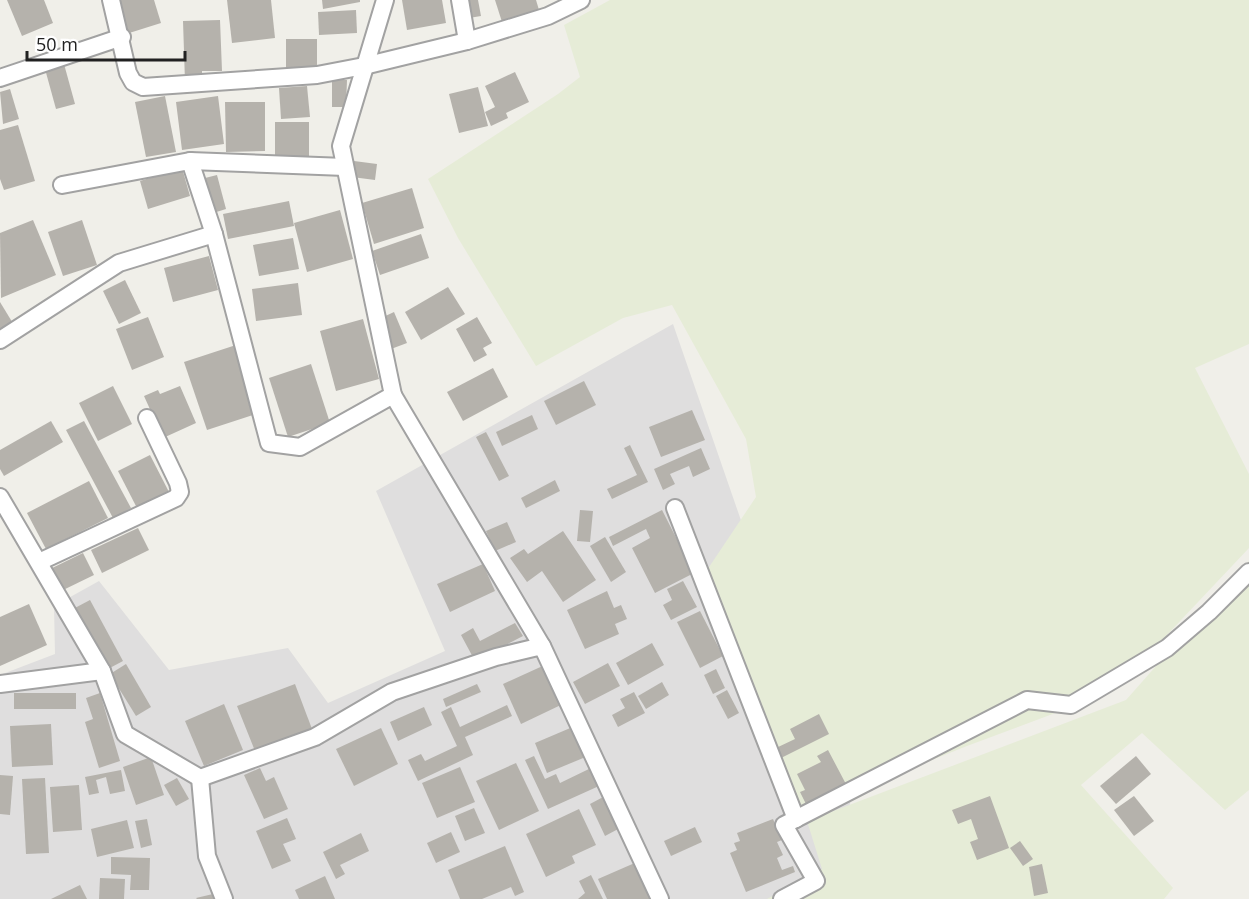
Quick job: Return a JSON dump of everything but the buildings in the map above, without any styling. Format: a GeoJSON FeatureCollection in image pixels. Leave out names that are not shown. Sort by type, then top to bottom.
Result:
{"type":"FeatureCollection","features":[{"type":"Feature","properties":{"kind":"street"},"geometry":{"type":"LineString","coordinates":[[111,0],[129,73],[134,82],[143,87],[317,75],[364,66],[467,41],[548,16],[581,0]]}},
{"type":"Feature","properties":{"kind":"street"},"geometry":{"type":"LineString","coordinates":[[385,0],[341,146],[393,395],[542,646],[660,899]]}},
{"type":"Feature","properties":{"kind":"street"},"geometry":{"type":"LineString","coordinates":[[460,0],[467,41]]}},
{"type":"Feature","properties":{"kind":"street"},"geometry":{"type":"LineString","coordinates":[[0,78],[122,38]]}},
{"type":"Feature","properties":{"kind":"street"},"geometry":{"type":"LineString","coordinates":[[62,185],[190,161],[345,167]]}},
{"type":"Feature","properties":{"kind":"street"},"geometry":{"type":"LineString","coordinates":[[190,161],[214,234],[269,443],[300,447],[393,395]]}},
{"type":"Feature","properties":{"kind":"street"},"geometry":{"type":"LineString","coordinates":[[0,340],[119,263],[214,234]]}},
{"type":"Feature","properties":{"kind":"street"},"geometry":{"type":"LineString","coordinates":[[39,562],[176,498],[180,492],[178,483],[147,418]]}},
{"type":"Feature","properties":{"kind":"street"},"geometry":{"type":"LineString","coordinates":[[0,497],[102,671],[126,734],[200,778]]}},
{"type":"Feature","properties":{"kind":"street"},"geometry":{"type":"LineString","coordinates":[[675,508],[796,819]]}},
{"type":"Feature","properties":{"kind":"street"},"geometry":{"type":"LineString","coordinates":[[782,899],[816,881],[784,825],[1027,700],[1071,705],[1167,648],[1209,612],[1249,572]]}},
{"type":"Feature","properties":{"kind":"street"},"geometry":{"type":"LineString","coordinates":[[200,778],[315,737],[392,692],[496,657],[542,646]]}},
{"type":"Feature","properties":{"kind":"street"},"geometry":{"type":"LineString","coordinates":[[0,684],[102,671]]}},
{"type":"Feature","properties":{"kind":"street"},"geometry":{"type":"LineString","coordinates":[[200,778],[207,856],[224,899]]}},
{"type":"Feature","properties":{"kind":"shaded area"},"geometry":{"type":"Polygon","coordinates":[[[673,324],[745,532],[866,752],[830,868],[780,899],[0,899],[0,675],[55,654],[54,606],[99,581],[169,670],[288,648],[328,703],[445,651],[376,491],[673,324]]]}},
{"type":"Feature","properties":{"kind":"green space"},"geometry":{"type":"Polygon","coordinates":[[[610,0],[1249,0],[1249,344],[1195,368],[1249,474],[1249,548],[1114,691],[967,746],[802,812],[699,582],[756,497],[746,439],[672,305],[623,318],[536,366],[458,238],[428,179],[558,94],[580,77],[564,25],[610,0]]]}},
{"type":"Feature","properties":{"kind":"green space"},"geometry":{"type":"Polygon","coordinates":[[[1249,561],[1249,790],[1225,810],[1142,733],[1081,785],[1173,888],[1164,899],[767,899],[822,869],[807,821],[1126,700],[1249,561]]]}}]}
